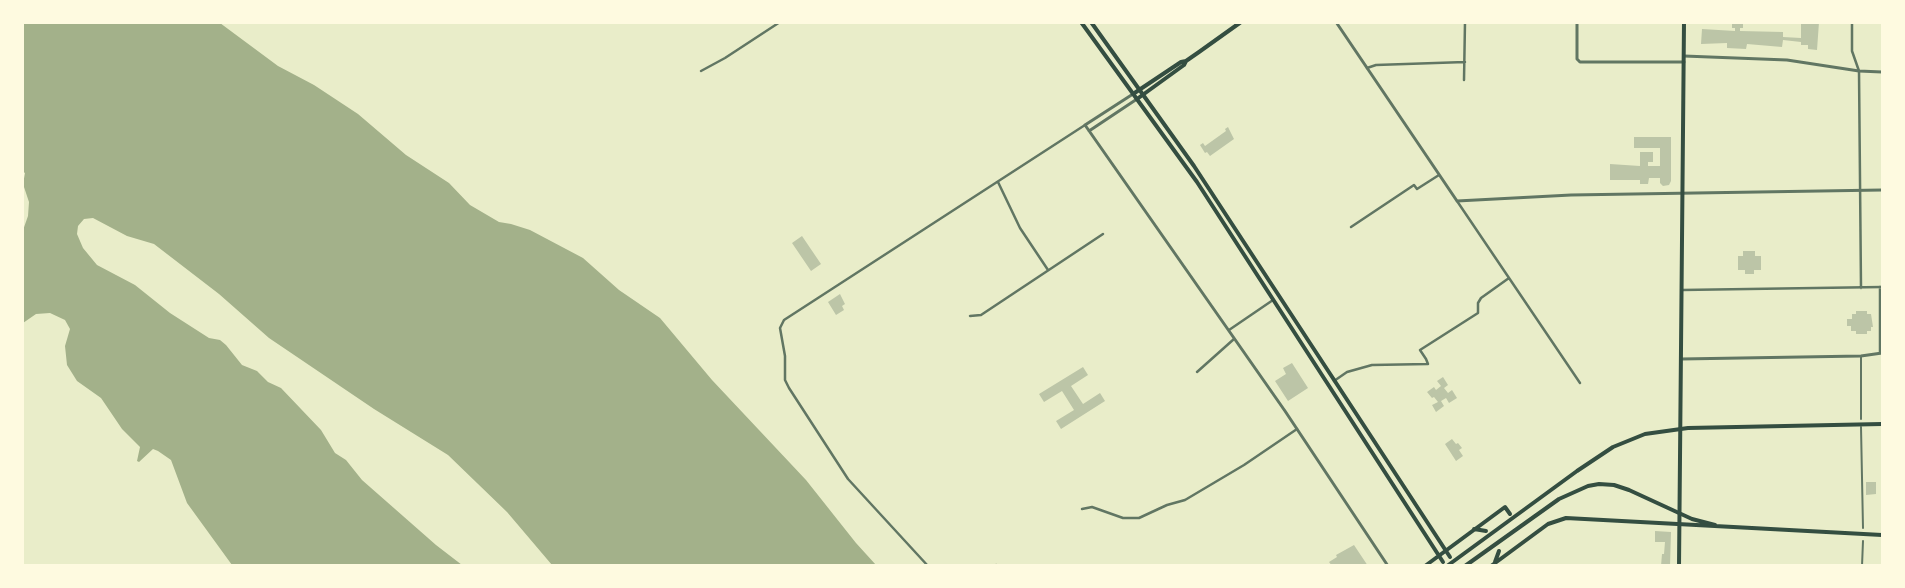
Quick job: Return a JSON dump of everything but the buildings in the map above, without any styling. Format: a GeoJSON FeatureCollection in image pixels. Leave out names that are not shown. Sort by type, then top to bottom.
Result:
{"type":"FeatureCollection","features":[{"type":"Feature","properties":{"kind":"main road"},"geometry":{"type":"LineString","coordinates":[[1081,22],[1197,182],[1443,562]]}},
{"type":"Feature","properties":{"kind":"main road"},"geometry":{"type":"LineString","coordinates":[[1092,22],[1194,166],[1450,557]]}},
{"type":"Feature","properties":{"kind":"main road"},"geometry":{"type":"LineString","coordinates":[[1133,94],[1181,62],[1186,61],[1242,22]]}},
{"type":"Feature","properties":{"kind":"main road"},"geometry":{"type":"LineString","coordinates":[[1679,566],[1684,22]]}},
{"type":"Feature","properties":{"kind":"main road"},"geometry":{"type":"LineString","coordinates":[[1137,99],[1184,65],[1186,61]]}},
{"type":"Feature","properties":{"kind":"main road"},"geometry":{"type":"LineString","coordinates":[[1273,300],[1278,295]]}},
{"type":"Feature","properties":{"kind":"main road"},"geometry":{"type":"LineString","coordinates":[[1448,566],[1578,471],[1624,442],[1654,432],[1680,428],[1882,424]]}},
{"type":"Feature","properties":{"kind":"main road"},"geometry":{"type":"LineString","coordinates":[[1466,566],[1551,504],[1575,490],[1600,484],[1614,485],[1630,490],[1679,514],[1724,528]]}},
{"type":"Feature","properties":{"kind":"main road"},"geometry":{"type":"LineString","coordinates":[[1425,566],[1505,507],[1510,514]]}},
{"type":"Feature","properties":{"kind":"main road"},"geometry":{"type":"LineString","coordinates":[[1491,566],[1548,524],[1566,518],[1679,526],[1882,535]]}},
{"type":"Feature","properties":{"kind":"main road"},"geometry":{"type":"LineString","coordinates":[[1474,529],[1486,531]]}},
{"type":"Feature","properties":{"kind":"main road"},"geometry":{"type":"LineString","coordinates":[[1523,533],[1527,539]]}},
{"type":"Feature","properties":{"kind":"main road"},"geometry":{"type":"LineString","coordinates":[[1495,562],[1499,551]]}},
{"type":"Feature","properties":{"kind":"street"},"geometry":{"type":"LineString","coordinates":[[701,71],[725,58],[780,22]]}},
{"type":"Feature","properties":{"kind":"street"},"geometry":{"type":"LineString","coordinates":[[1336,22],[1580,383]]}},
{"type":"Feature","properties":{"kind":"street"},"geometry":{"type":"LineString","coordinates":[[1464,80],[1465,22]]}},
{"type":"Feature","properties":{"kind":"street"},"geometry":{"type":"LineString","coordinates":[[1577,22],[1577,59],[1580,62],[1684,62]]}},
{"type":"Feature","properties":{"kind":"street"},"geometry":{"type":"LineString","coordinates":[[1852,22],[1852,51],[1858,71],[1861,288]]}},
{"type":"Feature","properties":{"kind":"street"},"geometry":{"type":"LineString","coordinates":[[1684,56],[1787,60],[1858,71],[1882,72]]}},
{"type":"Feature","properties":{"kind":"street"},"geometry":{"type":"LineString","coordinates":[[1367,68],[1376,65],[1465,62]]}},
{"type":"Feature","properties":{"kind":"street"},"geometry":{"type":"LineString","coordinates":[[928,566],[848,479],[785,380],[785,356],[780,328],[781,323],[1133,94]]}},
{"type":"Feature","properties":{"kind":"street"},"geometry":{"type":"LineString","coordinates":[[1089,131],[1137,99]]}},
{"type":"Feature","properties":{"kind":"street"},"geometry":{"type":"LineString","coordinates":[[1085,125],[1229,330],[1388,566]]}},
{"type":"Feature","properties":{"kind":"street"},"geometry":{"type":"LineString","coordinates":[[1351,227],[1414,185],[1417,189],[1439,175]]}},
{"type":"Feature","properties":{"kind":"street"},"geometry":{"type":"LineString","coordinates":[[998,182],[1020,228],[1048,270]]}},
{"type":"Feature","properties":{"kind":"street"},"geometry":{"type":"LineString","coordinates":[[1457,201],[1571,195],[1882,190]]}},
{"type":"Feature","properties":{"kind":"street"},"geometry":{"type":"LineString","coordinates":[[970,316],[981,315],[1103,234]]}},
{"type":"Feature","properties":{"kind":"street"},"geometry":{"type":"LineString","coordinates":[[1334,380],[1347,372],[1372,365],[1428,364],[1420,350],[1478,313],[1478,303],[1481,298],[1509,278]]}},
{"type":"Feature","properties":{"kind":"street"},"geometry":{"type":"LineString","coordinates":[[1681,359],[1861,356],[1881,353],[1881,287],[1682,290]]}},
{"type":"Feature","properties":{"kind":"street"},"geometry":{"type":"LineString","coordinates":[[1229,330],[1273,300]]}},
{"type":"Feature","properties":{"kind":"street"},"geometry":{"type":"LineString","coordinates":[[1197,372],[1234,339]]}},
{"type":"Feature","properties":{"kind":"street"},"geometry":{"type":"LineString","coordinates":[[1861,356],[1861,419]]}},
{"type":"Feature","properties":{"kind":"street"},"geometry":{"type":"LineString","coordinates":[[1861,427],[1863,528]]}},
{"type":"Feature","properties":{"kind":"street"},"geometry":{"type":"LineString","coordinates":[[1082,509],[1092,507],[1123,518],[1138,518],[1167,505],[1185,500],[1244,465],[1297,429]]}},
{"type":"Feature","properties":{"kind":"street"},"geometry":{"type":"LineString","coordinates":[[1862,566],[1863,541]]}},
{"type":"Feature","properties":{"kind":"shaded area"},"geometry":{"type":"Polygon","coordinates":[[[23,22],[220,23],[278,66],[314,85],[358,114],[406,155],[449,183],[470,205],[499,222],[530,230],[583,258],[619,290],[660,318],[712,380],[806,480],[876,565],[552,565],[507,512],[448,455],[374,409],[269,338],[219,294],[154,244],[127,236],[93,218],[84,219],[78,226],[77,234],[83,248],[97,265],[135,285],[170,313],[209,338],[220,340],[242,365],[257,371],[268,382],[281,388],[321,430],[335,453],[346,460],[362,480],[436,545],[462,565],[232,565],[187,503],[171,460],[153,449],[139,462],[137,461],[140,447],[122,429],[101,398],[77,381],[67,365],[65,346],[70,329],[65,320],[50,313],[36,314],[23,323],[22,233],[28,216],[29,202],[23,184],[25,173],[22,171],[23,22]]]}}]}
